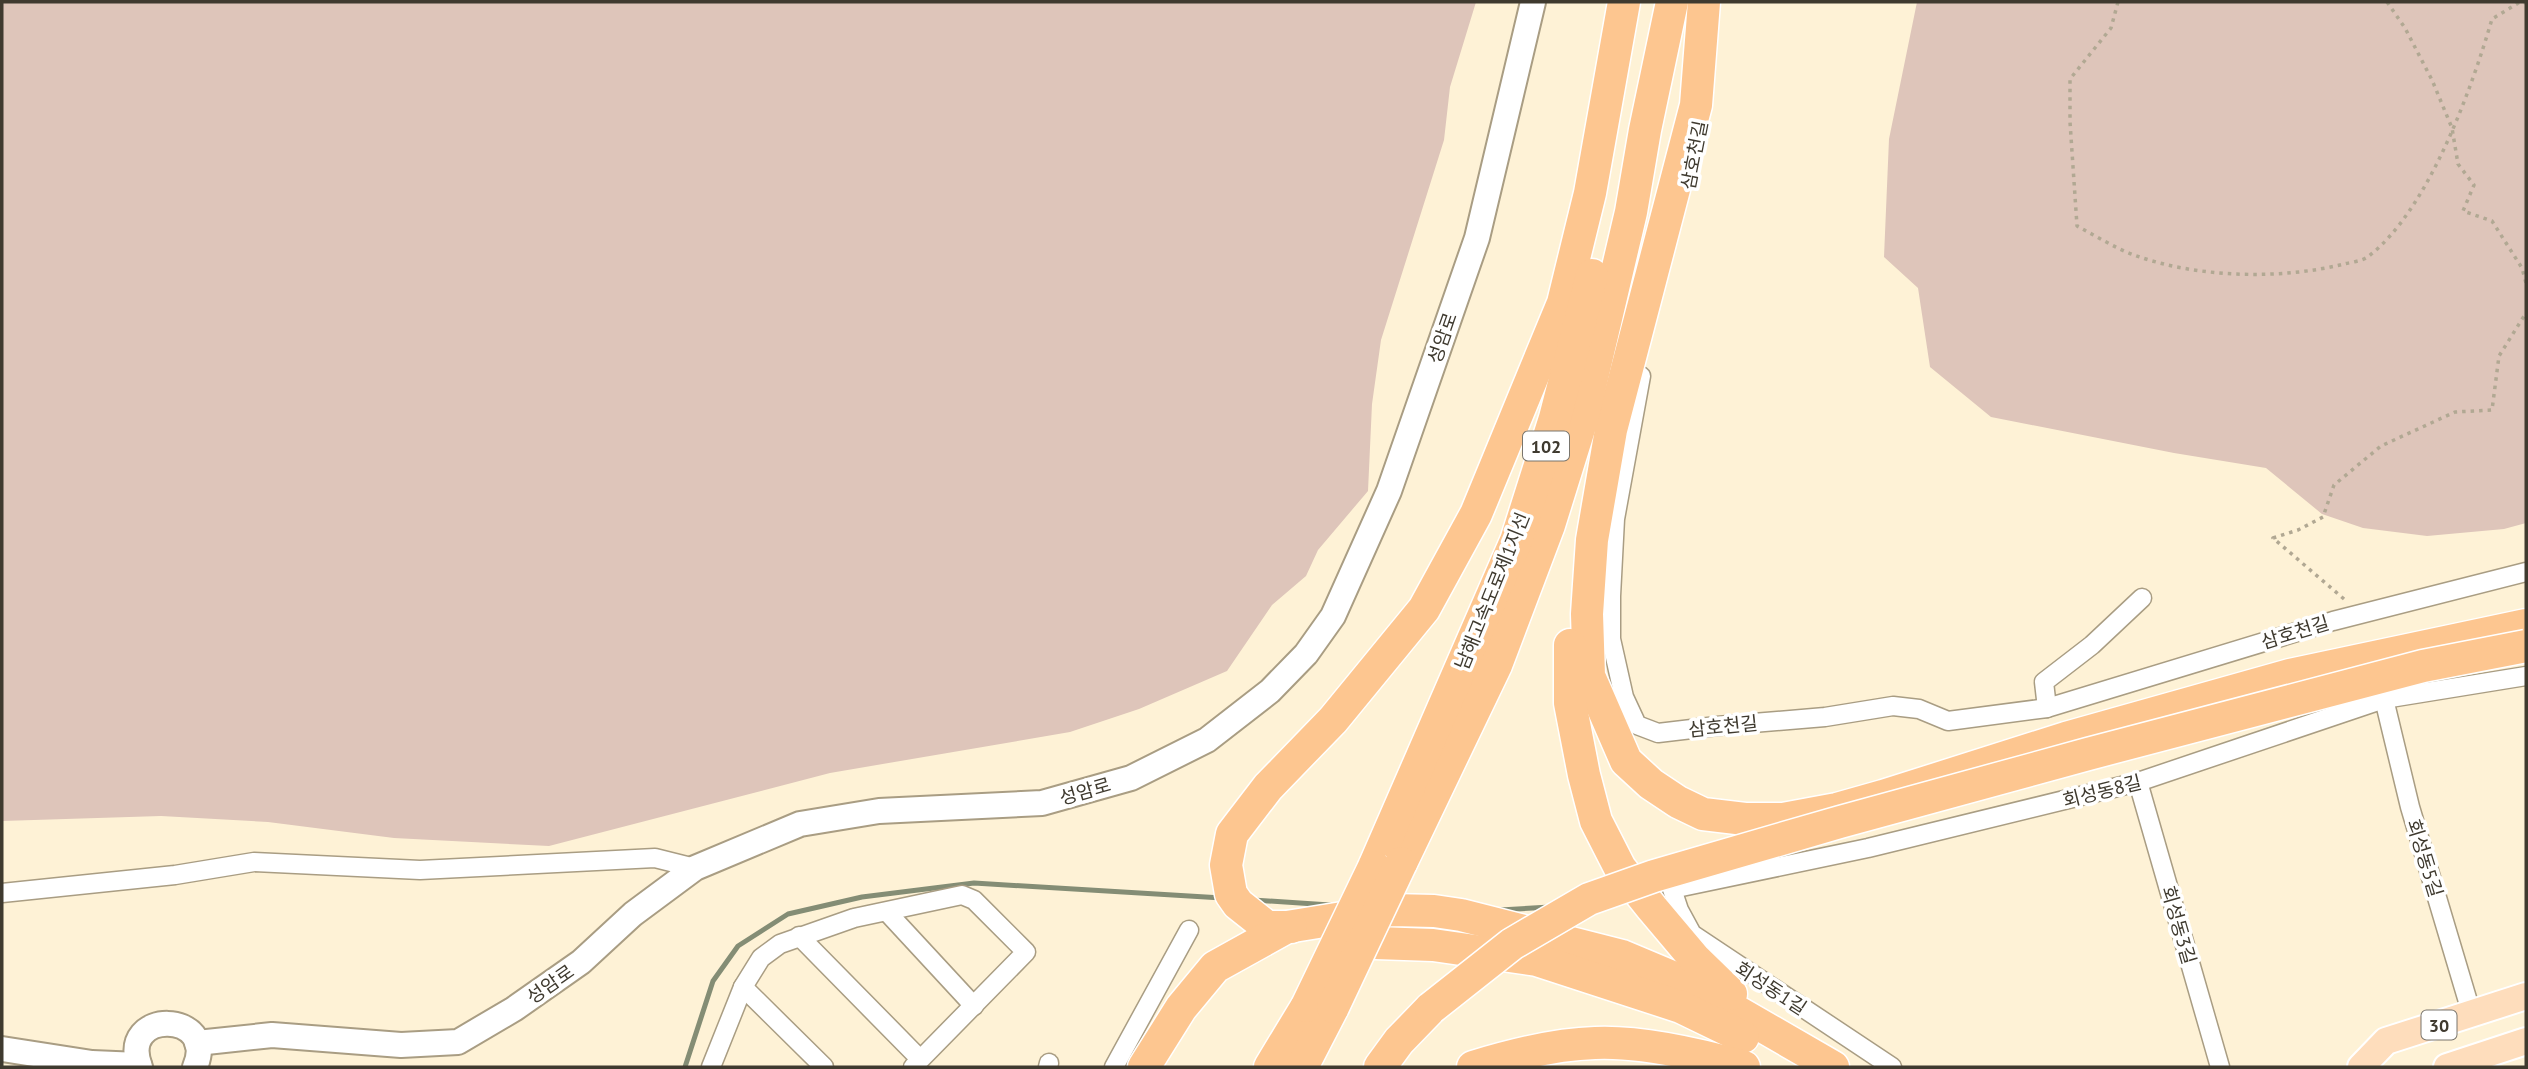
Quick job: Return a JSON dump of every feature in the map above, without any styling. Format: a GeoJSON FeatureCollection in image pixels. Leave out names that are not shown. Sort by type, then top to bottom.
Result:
{"type":"FeatureCollection","features":[{"type":"Feature","properties":{"kind":"highway"},"geometry":{"type":"LineString","coordinates":[[1624,2],[1590,193],[1563,303],[1476,514],[1424,609],[1333,720],[1268,787],[1232,834],[1226,865],[1231,894],[1238,904],[1267,927],[1287,927],[1376,943],[1433,945],[1537,960],[1681,1007],[1757,1044],[1832,1067]]}},
{"type":"Feature","properties":{"kind":"highway","name":"남해고속도로제1지선"},"geometry":{"type":"LineString","coordinates":[[1387,865],[1516,541],[1555,418],[1598,251],[1627,110],[1644,2]]}},
{"type":"Feature","properties":{"kind":"highway","name":"남해고속도로제1지선"},"geometry":{"type":"LineString","coordinates":[[1302,1067],[1320,1007],[1387,865],[1496,665],[1549,525],[1583,416],[1625,239],[1672,2]]}},
{"type":"Feature","properties":{"kind":"highway"},"geometry":{"type":"LineString","coordinates":[[1686,2],[1671,138],[1590,463],[1570,566],[1570,703],[1596,821],[1620,868],[1663,907],[1695,959],[1792,1054]]}},
{"type":"Feature","properties":{"kind":"highway"},"geometry":{"type":"LineString","coordinates":[[1704,2],[1696,105],[1611,430],[1592,540],[1587,614],[1589,676],[1611,729],[1626,761],[1667,796],[1703,814],[1745,819],[1783,819],[1837,808],[2066,738],[2290,675],[2526,625]]}},
{"type":"Feature","properties":{"kind":"highway"},"geometry":{"type":"LineString","coordinates":[[1380,1067],[1399,1041],[1431,1008],[1512,944],[1589,899],[1654,876],[2088,754],[2424,666],[2526,646]]}},
{"type":"Feature","properties":{"kind":"highway"},"geometry":{"type":"LineString","coordinates":[[1144,1067],[1181,1008],[1215,967],[1287,927]]}},
{"type":"Feature","properties":{"kind":"highway","name":"남해고속도로제1지선"},"geometry":{"type":"LineString","coordinates":[[1270,1067],[1320,1007]]}},
{"type":"Feature","properties":{"kind":"highway"},"geometry":{"type":"LineString","coordinates":[[1473,1067],[1512,1055],[1595,1043],[1704,1056],[1744,1067]]}},
{"type":"Feature","properties":{"kind":"main road","name":"성암로"},"geometry":{"type":"LineString","coordinates":[[196,1055],[272,1035],[401,1045],[458,1042],[514,1009],[581,962],[633,914],[695,868],[800,824],[879,811],[1042,803],[1131,778],[1207,740],[1270,691],[1297,663],[1333,616],[1393,478],[1476,238],[1534,2]]}},
{"type":"Feature","properties":{"kind":"main road","name":"30"},"geometry":{"type":"LineString","coordinates":[[2361,1067],[2386,1041],[2526,996]]}},
{"type":"Feature","properties":{"kind":"main road"},"geometry":{"type":"LineString","coordinates":[[2,1049],[92,1063],[139,1066],[137,1046],[148,1029],[157,1024],[176,1023],[185,1028],[196,1055]]}},
{"type":"Feature","properties":{"kind":"main road","name":"30"},"geometry":{"type":"LineString","coordinates":[[2447,1067],[2526,1041]]}},
{"type":"Feature","properties":{"kind":"street","name":"삼호천길"},"geometry":{"type":"LineString","coordinates":[[1717,2],[1708,78],[1690,178],[1636,393],[1615,519],[1611,639],[1624,697],[1637,725],[1658,733],[1825,717],[1893,706],[1919,709],[1948,721],[2047,708],[2359,614],[2526,572]]}},
{"type":"Feature","properties":{"kind":"street"},"geometry":{"type":"LineString","coordinates":[[2047,708],[2044,682],[2092,645],[2142,598]]}},
{"type":"Feature","properties":{"kind":"street","name":"회성동8길"},"geometry":{"type":"LineString","coordinates":[[1663,907],[1868,848],[2138,782],[2384,699],[2526,676]]}},
{"type":"Feature","properties":{"kind":"street","name":"회성동5길"},"geometry":{"type":"LineString","coordinates":[[2384,699],[2410,807],[2472,1015]]}},
{"type":"Feature","properties":{"kind":"street","name":"회성동3길"},"geometry":{"type":"LineString","coordinates":[[2138,782],[2220,1067]]}},
{"type":"Feature","properties":{"kind":"street"},"geometry":{"type":"LineString","coordinates":[[2,893],[174,875],[254,862],[420,870],[655,858],[695,868]]}},
{"type":"Feature","properties":{"kind":"street"},"geometry":{"type":"LineString","coordinates":[[711,1067],[743,987],[761,958],[780,944],[799,936],[854,918],[962,895],[974,900],[1026,952],[917,1063],[799,936]]}},
{"type":"Feature","properties":{"kind":"street","name":"회성동1길"},"geometry":{"type":"LineString","coordinates":[[1663,907],[1679,911],[1692,934],[1892,1067]]}},
{"type":"Feature","properties":{"kind":"street"},"geometry":{"type":"LineString","coordinates":[[887,912],[974,1006]]}},
{"type":"Feature","properties":{"kind":"street"},"geometry":{"type":"LineString","coordinates":[[1114,1067],[1189,930]]}},
{"type":"Feature","properties":{"kind":"street"},"geometry":{"type":"LineString","coordinates":[[743,987],[824,1067]]}},
{"type":"Feature","properties":{"kind":"path"},"geometry":{"type":"LineString","coordinates":[[2118,2],[2111,27],[2070,79],[2077,226],[2134,255],[2190,268],[2258,274],[2314,271],[2367,258],[2403,222],[2434,168],[2452,128],[2491,19],[2520,2],[2526,3]]}},
{"type":"Feature","properties":{"kind":"path"},"geometry":{"type":"LineString","coordinates":[[2387,2],[2405,28],[2432,80],[2452,128],[2458,164],[2474,186],[2463,211],[2492,221],[2522,268],[2526,283]]}},
{"type":"Feature","properties":{"kind":"path"},"geometry":{"type":"LineString","coordinates":[[2359,614],[2273,538],[2298,530],[2323,517],[2334,485],[2381,446],[2455,412],[2492,410],[2499,356],[2526,313]]}},
{"type":"Feature","properties":{"kind":"shaded area"},"geometry":{"type":"Polygon","coordinates":[[[2,2],[1476,2],[1450,87],[1444,140],[1381,340],[1372,404],[1368,491],[1318,550],[1306,576],[1272,605],[1227,671],[1139,709],[1070,732],[830,773],[549,846],[394,838],[268,822],[161,816],[2,821],[2,2]]]}},
{"type":"Feature","properties":{"kind":"shaded area"},"geometry":{"type":"Polygon","coordinates":[[[1917,2],[2526,2],[2526,523],[2504,529],[2427,536],[2363,528],[2322,514],[2266,468],[1991,417],[1930,367],[1918,288],[1884,257],[1889,139],[1917,2]]]}},
{"type":"Feature","properties":{"kind":"waterway"},"geometry":{"type":"LineString","coordinates":[[685,1067],[713,981],[738,946],[788,914],[862,897],[974,883],[1222,898]]}},
{"type":"Feature","properties":{"kind":"waterway"},"geometry":{"type":"LineString","coordinates":[[1253,900],[1330,905]]}},
{"type":"Feature","properties":{"kind":"waterway"},"geometry":{"type":"LineString","coordinates":[[1500,910],[1550,907]]}}]}
